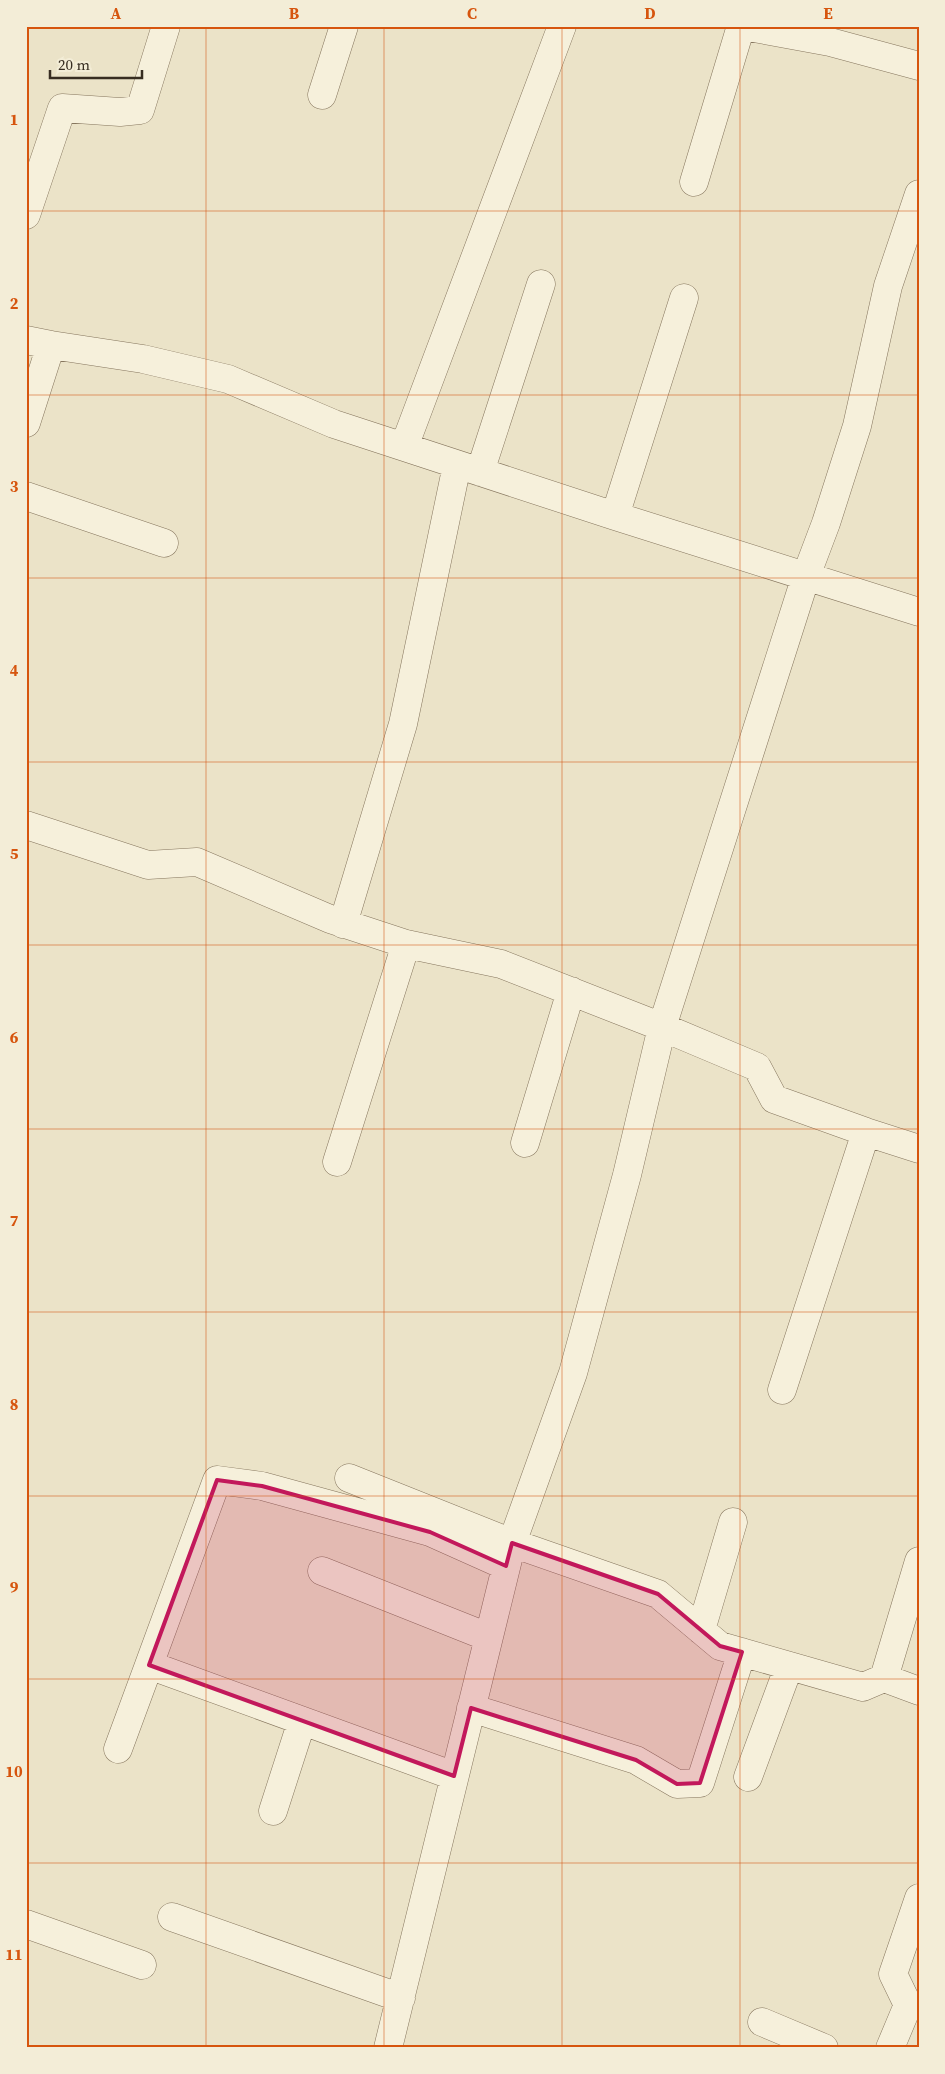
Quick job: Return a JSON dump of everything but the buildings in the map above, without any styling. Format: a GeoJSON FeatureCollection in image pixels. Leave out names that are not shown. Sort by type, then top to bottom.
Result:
{"type":"FeatureCollection","features":[{"type":"Feature","properties":{"kind":"street"},"geometry":{"type":"LineString","coordinates":[[26,215],[62,108],[120,112],[140,110],[166,26]]}},
{"type":"Feature","properties":{"kind":"street"},"geometry":{"type":"LineString","coordinates":[[322,96],[344,26]]}},
{"type":"Feature","properties":{"kind":"street"},"geometry":{"type":"LineString","coordinates":[[404,447],[562,26]]}},
{"type":"Feature","properties":{"kind":"street"},"geometry":{"type":"LineString","coordinates":[[694,182],[742,26],[830,42],[919,66]]}},
{"type":"Feature","properties":{"kind":"street"},"geometry":{"type":"LineString","coordinates":[[388,2048],[509,1554],[573,1373],[627,1175],[662,1027],[806,576],[826,523],[856,426],[888,286],[919,194]]}},
{"type":"Feature","properties":{"kind":"street"},"geometry":{"type":"LineString","coordinates":[[343,924],[403,724],[468,468],[541,284]]}},
{"type":"Feature","properties":{"kind":"street"},"geometry":{"type":"LineString","coordinates":[[614,516],[684,298]]}},
{"type":"Feature","properties":{"kind":"street"},"geometry":{"type":"LineString","coordinates":[[26,423],[38,343],[143,359],[228,379],[334,424],[614,516],[919,612]]}},
{"type":"Feature","properties":{"kind":"street"},"geometry":{"type":"LineString","coordinates":[[26,496],[164,543]]}},
{"type":"Feature","properties":{"kind":"street"},"geometry":{"type":"LineString","coordinates":[[26,825],[148,865],[197,862],[343,924],[406,944],[501,964],[662,1027],[757,1067],[774,1099],[919,1149]]}},
{"type":"Feature","properties":{"kind":"street"},"geometry":{"type":"LineString","coordinates":[[336,1162],[406,944]]}},
{"type":"Feature","properties":{"kind":"street"},"geometry":{"type":"LineString","coordinates":[[525,1143],[571,991]]}},
{"type":"Feature","properties":{"kind":"street"},"geometry":{"type":"LineString","coordinates":[[782,1390],[866,1132]]}},
{"type":"Feature","properties":{"kind":"street"},"geometry":{"type":"LineString","coordinates":[[349,1478],[509,1554]]}},
{"type":"Feature","properties":{"kind":"street"},"geometry":{"type":"LineString","coordinates":[[118,1749],[217,1480],[262,1486],[658,1594],[720,1646],[863,1688],[884,1678],[919,1691]]}},
{"type":"Feature","properties":{"kind":"street"},"geometry":{"type":"LineString","coordinates":[[701,1630],[733,1522]]}},
{"type":"Feature","properties":{"kind":"street"},"geometry":{"type":"LineString","coordinates":[[884,1678],[919,1561]]}},
{"type":"Feature","properties":{"kind":"street"},"geometry":{"type":"LineString","coordinates":[[322,1571],[488,1637]]}},
{"type":"Feature","properties":{"kind":"street"},"geometry":{"type":"LineString","coordinates":[[471,1708],[636,1760],[677,1784],[700,1783],[742,1652]]}},
{"type":"Feature","properties":{"kind":"street"},"geometry":{"type":"LineString","coordinates":[[149,1664],[454,1776]]}},
{"type":"Feature","properties":{"kind":"street"},"geometry":{"type":"LineString","coordinates":[[748,1777],[789,1666]]}},
{"type":"Feature","properties":{"kind":"street"},"geometry":{"type":"LineString","coordinates":[[273,1811],[302,1721]]}},
{"type":"Feature","properties":{"kind":"street"},"geometry":{"type":"LineString","coordinates":[[890,2048],[908,2006],[894,1974],[919,1898]]}},
{"type":"Feature","properties":{"kind":"street"},"geometry":{"type":"LineString","coordinates":[[172,1917],[401,1998]]}},
{"type":"Feature","properties":{"kind":"street"},"geometry":{"type":"LineString","coordinates":[[26,1924],[142,1966]]}},
{"type":"Feature","properties":{"kind":"street"},"geometry":{"type":"LineString","coordinates":[[762,2022],[824,2048]]}},
{"type":"Feature","properties":{"kind":"highlighted area"},"geometry":{"type":"Polygon","coordinates":[[[217,1480],[262,1486],[430,1532],[506,1566],[512,1543],[658,1594],[720,1646],[742,1652],[700,1783],[677,1784],[636,1760],[471,1708],[454,1776],[149,1665],[217,1480]]]}}]}
